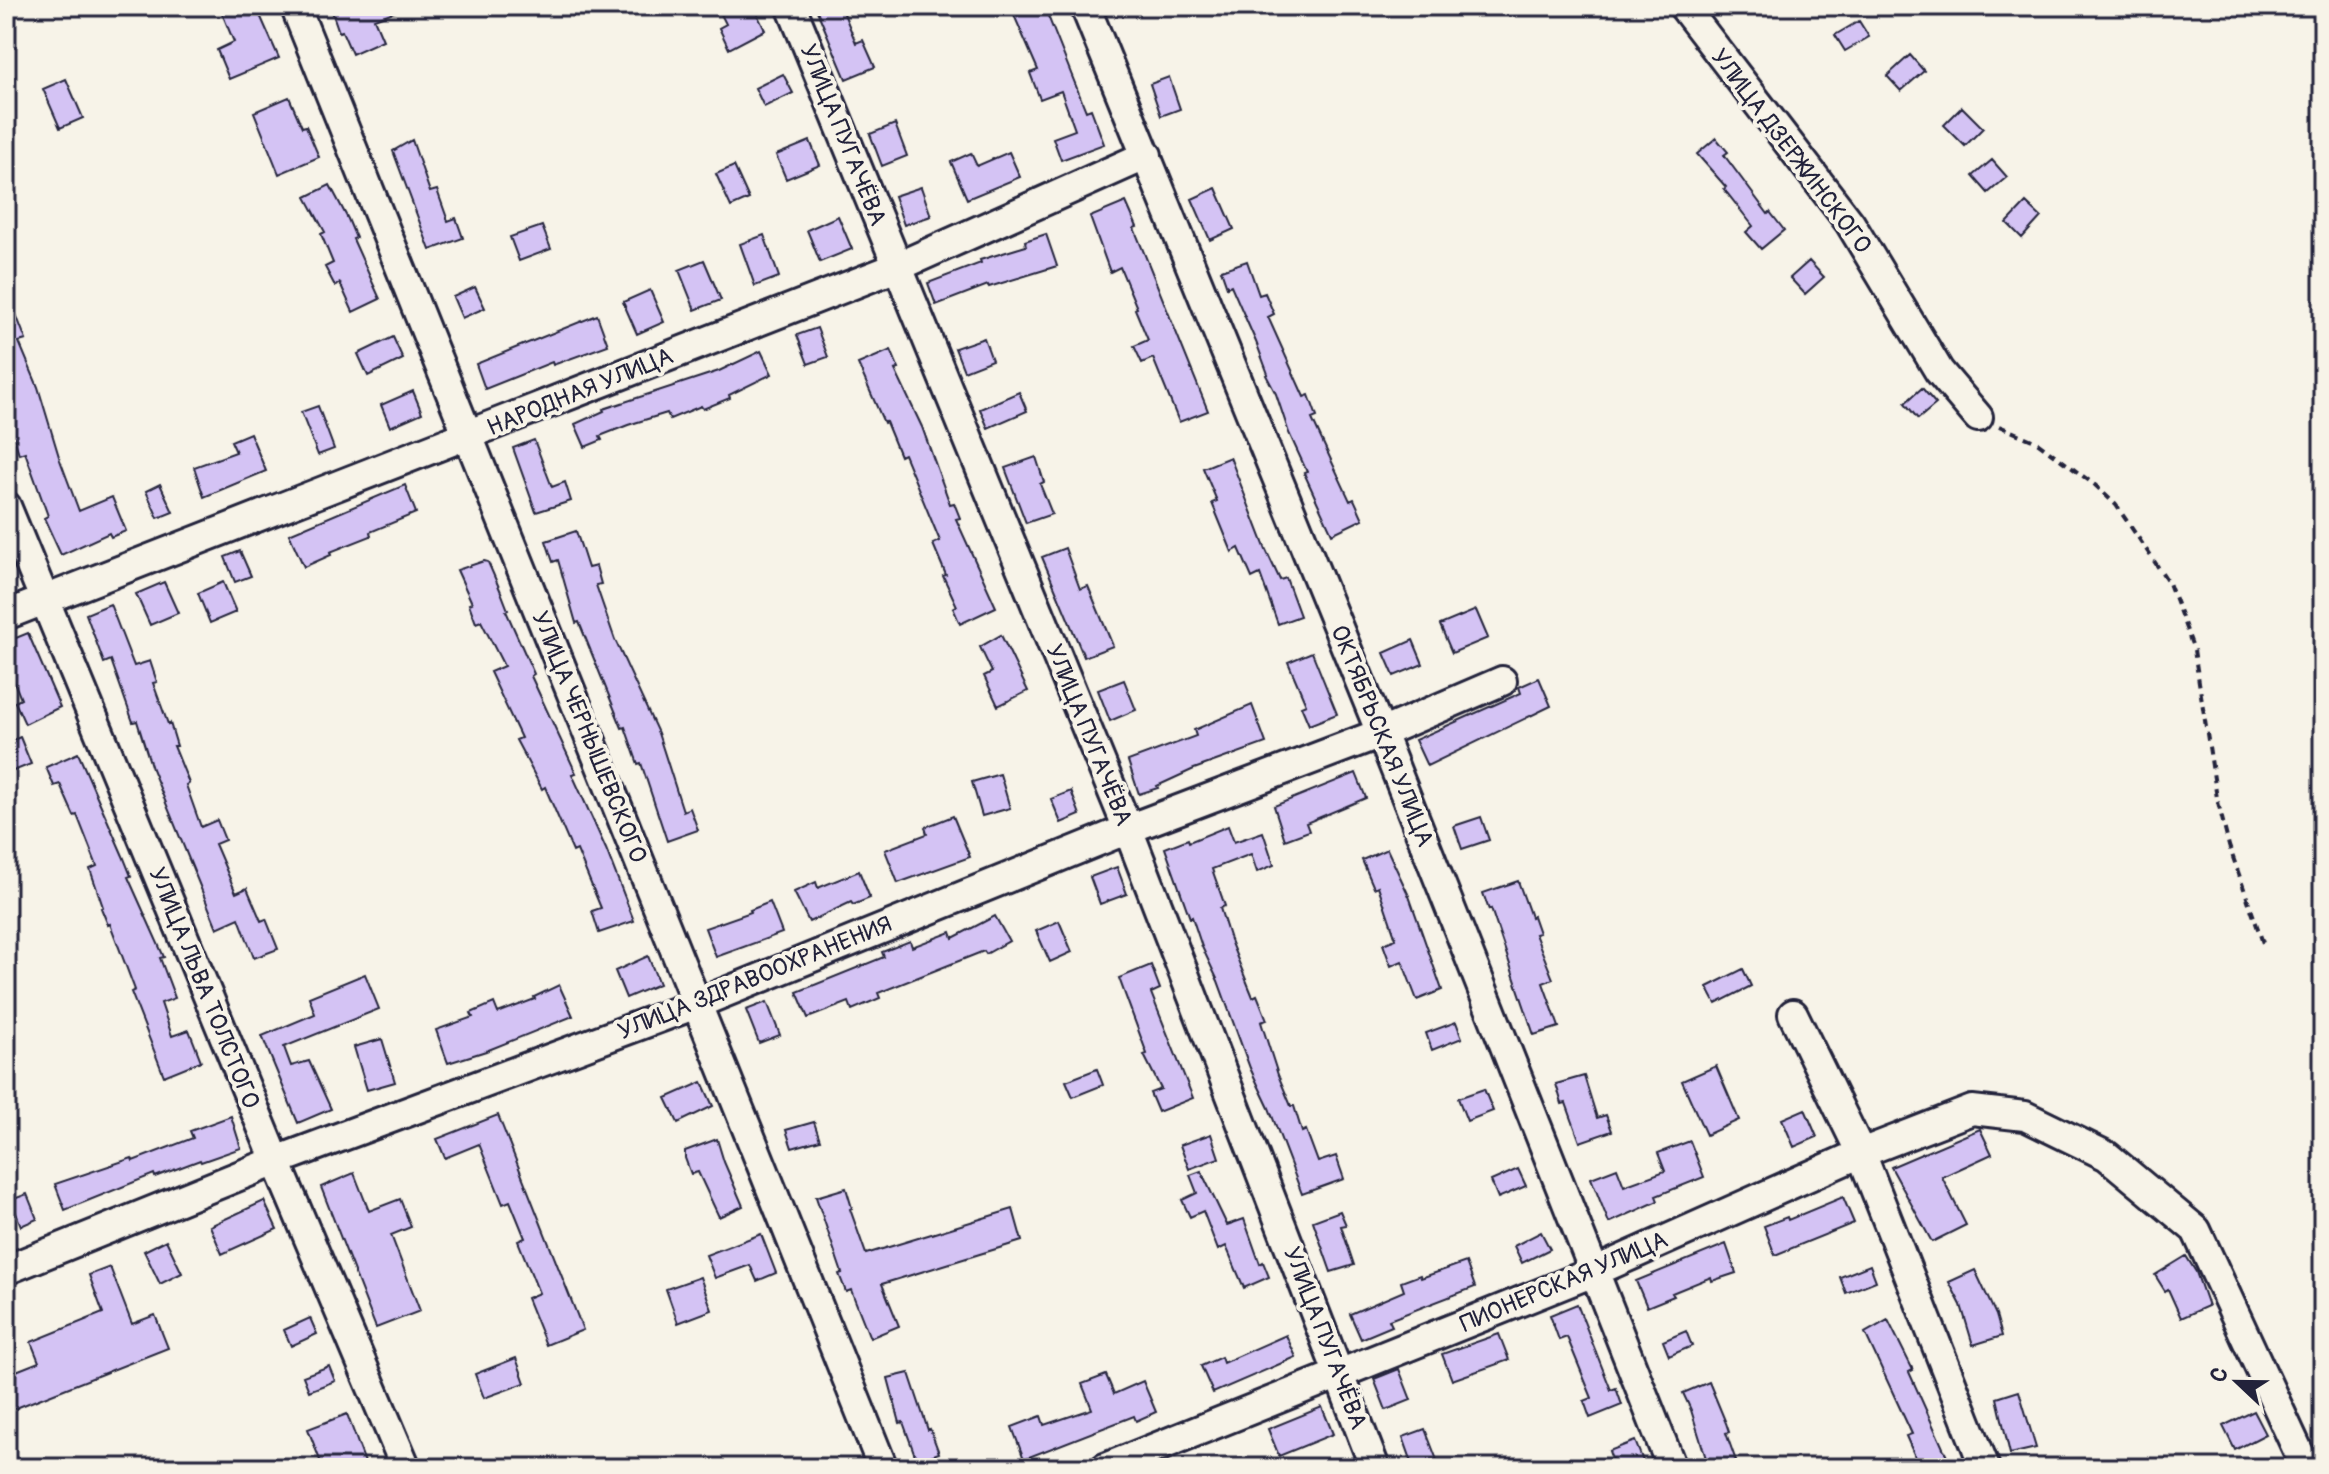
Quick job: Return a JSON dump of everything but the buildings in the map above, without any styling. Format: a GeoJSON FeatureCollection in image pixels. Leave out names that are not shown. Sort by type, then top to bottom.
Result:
{"type":"FeatureCollection","features":[{"type":"Feature","properties":{"kind":"street","name":"УЛИЦА ЧЕРНЫШЕВСКОГО"},"geometry":{"type":"LineString","coordinates":[[295,6],[466,437],[699,1003],[883,1468]]}},
{"type":"Feature","properties":{"kind":"street","name":"УЛИЦА ПУГАЧЁВА"},"geometry":{"type":"LineString","coordinates":[[791,6],[1128,829],[1375,1468]]}},
{"type":"Feature","properties":{"kind":"street","name":"ОКТЯБРЬСКАЯ УЛИЦА"},"geometry":{"type":"LineString","coordinates":[[1085,6],[1381,733],[1672,1468]]}},
{"type":"Feature","properties":{"kind":"street","name":"УЛИЦА ДЗЕРЖИНСКОГО"},"geometry":{"type":"LineString","coordinates":[[1683,6],[1850,223],[1939,371],[1978,417]]}},
{"type":"Feature","properties":{"kind":"street","name":"НАРОДНАЯ УЛИЦА"},"geometry":{"type":"LineString","coordinates":[[6,615],[897,267],[1147,155]]}},
{"type":"Feature","properties":{"kind":"street","name":"УЛИЦА ЛЬВА ТОЛСТОГО"},"geometry":{"type":"LineString","coordinates":[[6,506],[406,1468]]}},
{"type":"Feature","properties":{"kind":"street","name":"УЛИЦА ЗДРАВООХРАНЕНИЯ"},"geometry":{"type":"LineString","coordinates":[[6,1270],[276,1161],[699,1003],[1128,829],[1381,733],[1502,681]]}},
{"type":"Feature","properties":{"kind":"street"},"geometry":{"type":"LineString","coordinates":[[1793,1014],[1861,1153],[1985,1468]]}},
{"type":"Feature","properties":{"kind":"street","name":"ПИОНЕРСКАЯ УЛИЦА"},"geometry":{"type":"LineString","coordinates":[[1105,1468],[1596,1271],[1861,1153],[1972,1110],[2025,1116],[2107,1156],[2196,1230],[2306,1468]]}},
{"type":"Feature","properties":{"kind":"path"},"geometry":{"type":"LineString","coordinates":[[1978,417],[2037,442],[2095,485],[2116,505],[2169,583],[2194,650],[2217,798],[2229,846],[2263,943]]}}]}
